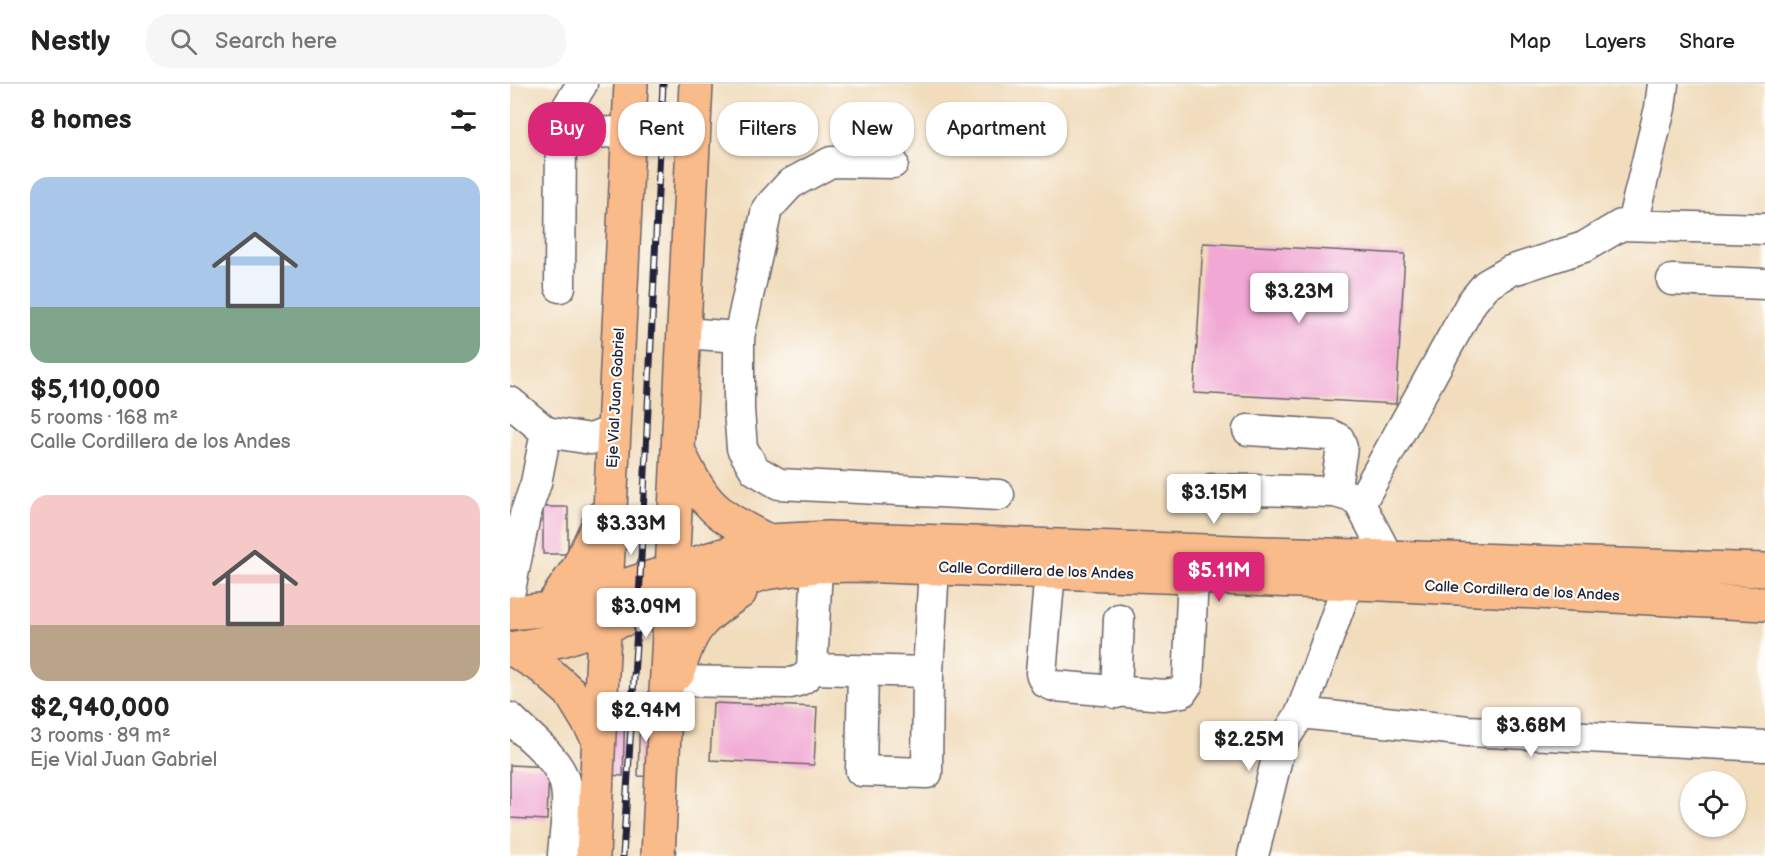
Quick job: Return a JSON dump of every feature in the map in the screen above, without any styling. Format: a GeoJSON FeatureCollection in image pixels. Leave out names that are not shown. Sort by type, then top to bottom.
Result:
{"type":"FeatureCollection","features":[{"type":"Feature","properties":{"kind":"main road","name":"Eje Vial Juan Gabriel"},"geometry":{"type":"LineString","coordinates":[[630,102],[631,84]]}},
{"type":"Feature","properties":{"kind":"main road"},"geometry":{"type":"LineString","coordinates":[[658,856],[671,695],[673,571],[696,84]]}},
{"type":"Feature","properties":{"kind":"main road","name":"Eje Vial Juan Gabriel"},"geometry":{"type":"LineString","coordinates":[[593,856],[628,156]]}},
{"type":"Feature","properties":{"kind":"main road"},"geometry":{"type":"LineString","coordinates":[[679,452],[692,481],[705,502],[729,521],[768,541]]}},
{"type":"Feature","properties":{"kind":"main road"},"geometry":{"type":"LineString","coordinates":[[550,609],[578,568],[610,496]]}},
{"type":"Feature","properties":{"kind":"main road","name":"Calle Cordillera de los Andes"},"geometry":{"type":"LineString","coordinates":[[510,613],[550,609],[768,541],[828,538],[1385,571],[1765,604]]}},
{"type":"Feature","properties":{"kind":"main road"},"geometry":{"type":"LineString","coordinates":[[671,695],[686,643],[705,615],[747,588],[803,568]]}},
{"type":"Feature","properties":{"kind":"main road","name":"Calle Cordillera de los Andes"},"geometry":{"type":"LineString","coordinates":[[511,649],[561,640],[765,573],[803,568],[934,568],[1348,583],[1385,571],[1765,570]]}},
{"type":"Feature","properties":{"kind":"main road"},"geometry":{"type":"LineString","coordinates":[[511,649],[543,668],[570,692],[598,738]]}},
{"type":"Feature","properties":{"kind":"street"},"geometry":{"type":"LineString","coordinates":[[570,102],[582,84]]}},
{"type":"Feature","properties":{"kind":"street"},"geometry":{"type":"LineString","coordinates":[[1632,224],[1660,108],[1663,84]]}},
{"type":"Feature","properties":{"kind":"street"},"geometry":{"type":"LineString","coordinates":[[560,287],[561,156]]}},
{"type":"Feature","properties":{"kind":"street"},"geometry":{"type":"LineString","coordinates":[[893,163],[831,162],[790,184],[766,209],[739,337],[739,410],[742,448],[754,470],[779,484],[999,495]]}},
{"type":"Feature","properties":{"kind":"street"},"geometry":{"type":"LineString","coordinates":[[1348,498],[1472,302],[1486,285],[1510,271],[1584,247],[1621,225],[1765,230]]}},
{"type":"Feature","properties":{"kind":"street"},"geometry":{"type":"LineString","coordinates":[[1671,280],[1765,284]]}},
{"type":"Feature","properties":{"kind":"street"},"geometry":{"type":"LineString","coordinates":[[684,333],[739,337]]}},
{"type":"Feature","properties":{"kind":"street"},"geometry":{"type":"LineString","coordinates":[[510,402],[546,432],[591,439],[615,430]]}},
{"type":"Feature","properties":{"kind":"street"},"geometry":{"type":"LineString","coordinates":[[1248,430],[1331,435],[1339,439],[1348,498],[1385,571]]}},
{"type":"Feature","properties":{"kind":"street"},"geometry":{"type":"LineString","coordinates":[[510,590],[525,515],[536,483],[546,432]]}},
{"type":"Feature","properties":{"kind":"street"},"geometry":{"type":"LineString","coordinates":[[1212,489],[1348,498]]}},
{"type":"Feature","properties":{"kind":"street"},"geometry":{"type":"LineString","coordinates":[[803,568],[812,669]]}},
{"type":"Feature","properties":{"kind":"street"},"geometry":{"type":"LineString","coordinates":[[863,672],[861,771],[927,773],[928,672],[934,568]]}},
{"type":"Feature","properties":{"kind":"street"},"geometry":{"type":"LineString","coordinates":[[1050,572],[1041,673],[1044,682],[1054,686],[1116,693],[1164,695],[1182,692],[1188,683],[1191,659],[1193,577]]}},
{"type":"Feature","properties":{"kind":"street"},"geometry":{"type":"LineString","coordinates":[[1253,856],[1280,746],[1301,713],[1348,583]]}},
{"type":"Feature","properties":{"kind":"street"},"geometry":{"type":"LineString","coordinates":[[1116,693],[1119,619]]}},
{"type":"Feature","properties":{"kind":"street"},"geometry":{"type":"LineString","coordinates":[[671,695],[799,682],[812,669],[928,672]]}},
{"type":"Feature","properties":{"kind":"street"},"geometry":{"type":"LineString","coordinates":[[1301,713],[1468,731],[1765,747]]}},
{"type":"Feature","properties":{"kind":"street"},"geometry":{"type":"LineString","coordinates":[[510,718],[544,751],[561,772],[565,783],[566,807],[562,856]]}},
{"type":"Feature","properties":{"kind":"building"},"geometry":{"type":"Polygon","coordinates":[[[1203,243],[1405,254],[1396,404],[1194,393],[1203,243]]]}},
{"type":"Feature","properties":{"kind":"building"},"geometry":{"type":"Polygon","coordinates":[[[543,507],[568,507],[568,554],[543,554],[543,507]]]}},
{"type":"Feature","properties":{"kind":"building"},"geometry":{"type":"Polygon","coordinates":[[[713,703],[817,707],[814,765],[710,760],[713,703]]]}},
{"type":"Feature","properties":{"kind":"building"},"geometry":{"type":"Polygon","coordinates":[[[611,707],[625,708],[623,776],[609,775],[611,707]]]}},
{"type":"Feature","properties":{"kind":"building"},"geometry":{"type":"Polygon","coordinates":[[[640,709],[655,710],[653,777],[638,776],[640,709]]]}},
{"type":"Feature","properties":{"kind":"building"},"geometry":{"type":"Polygon","coordinates":[[[510,765],[549,767],[547,820],[510,818],[510,765]]]}},
{"type":"Feature","properties":{"kind":"railway"},"geometry":{"type":"LineString","coordinates":[[623,856],[640,580],[663,84]]}}]}
